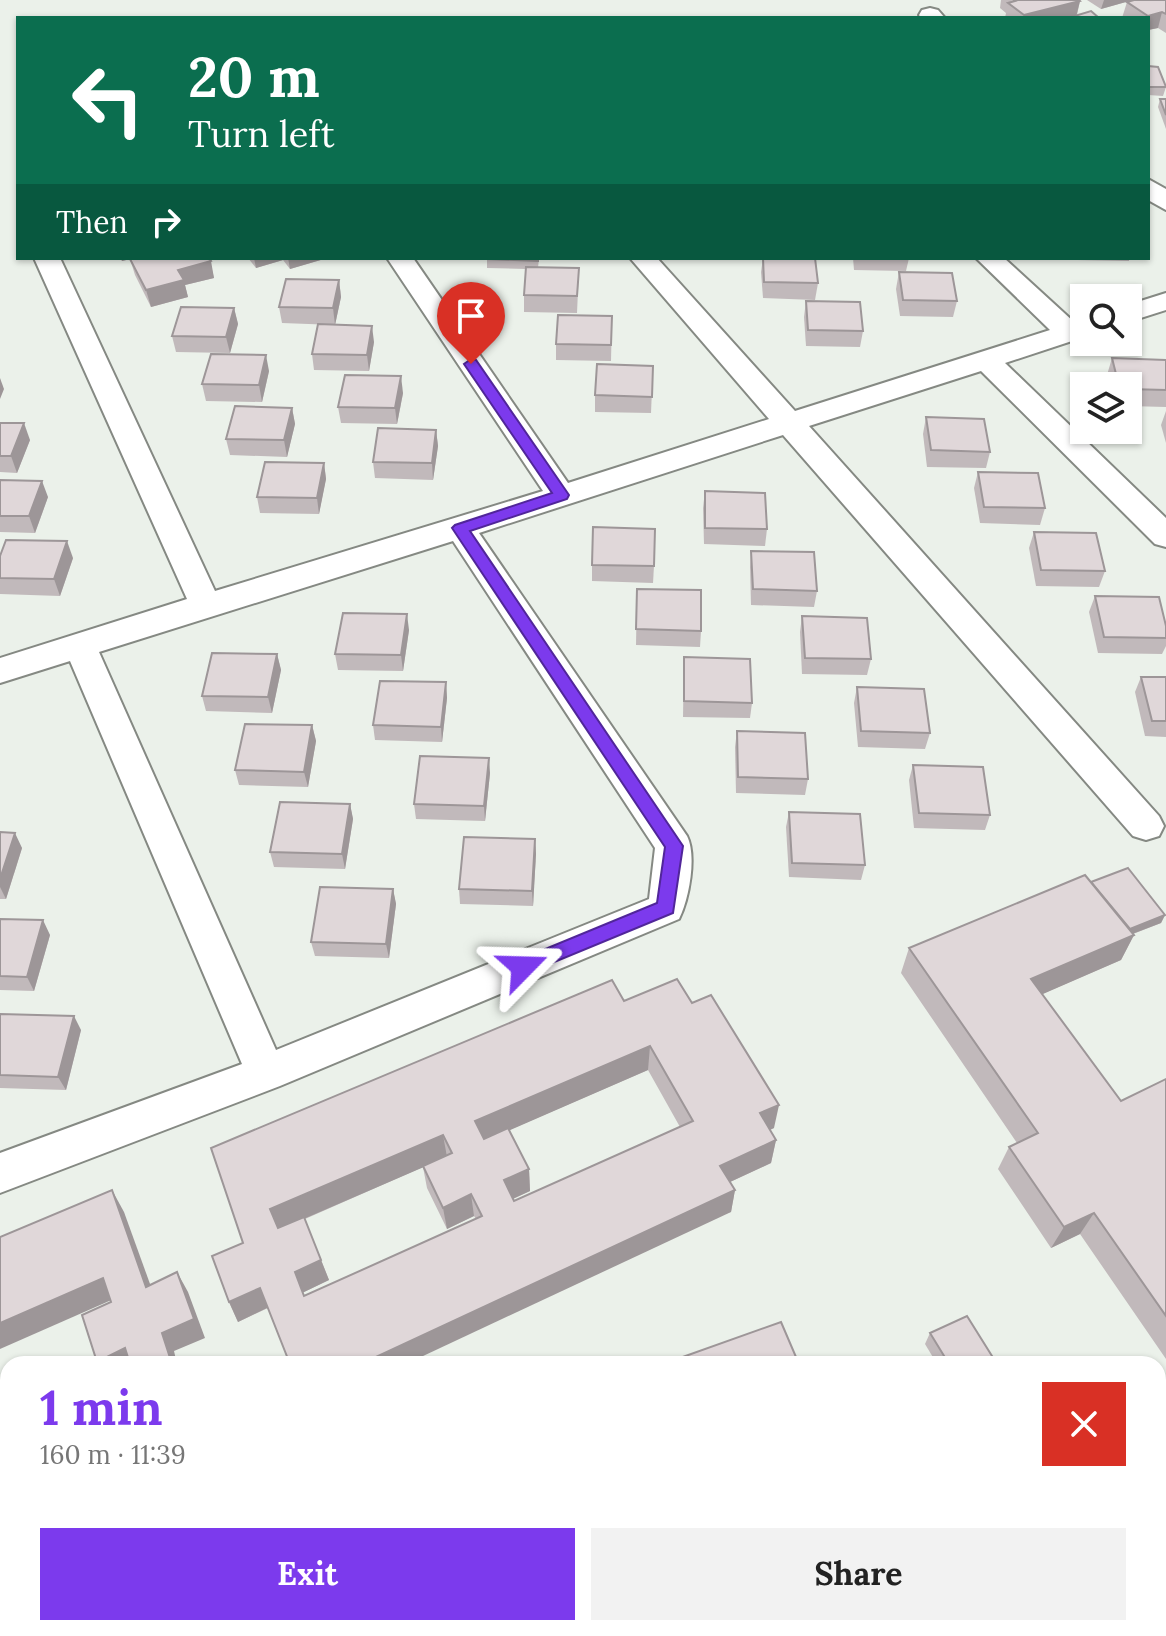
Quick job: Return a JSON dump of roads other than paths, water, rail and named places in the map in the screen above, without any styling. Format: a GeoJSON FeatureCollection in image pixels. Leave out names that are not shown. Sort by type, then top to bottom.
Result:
{"type":"FeatureCollection","features":[{"type":"Feature","properties":{"kind":"street"},"geometry":{"type":"LineString","coordinates":[[1150,189],[1166,202]]}},
{"type":"Feature","properties":{"kind":"street"},"geometry":{"type":"LineString","coordinates":[[48,260],[206,605]]}},
{"type":"Feature","properties":{"kind":"street"},"geometry":{"type":"LineString","coordinates":[[401,260],[561,495]]}},
{"type":"Feature","properties":{"kind":"street"},"geometry":{"type":"LineString","coordinates":[[645,260],[1146,826]]}},
{"type":"Feature","properties":{"kind":"street"},"geometry":{"type":"LineString","coordinates":[[991,260],[1070,325]]}},
{"type":"Feature","properties":{"kind":"street"},"geometry":{"type":"LineString","coordinates":[[1142,310],[1164,304]]}},
{"type":"Feature","properties":{"kind":"street"},"geometry":{"type":"LineString","coordinates":[[0,671],[789,424],[1070,332]]}},
{"type":"Feature","properties":{"kind":"street"},"geometry":{"type":"LineString","coordinates":[[986,360],[1166,536]]}},
{"type":"Feature","properties":{"kind":"street"},"geometry":{"type":"LineString","coordinates":[[0,1173],[266,1073],[666,908],[674,846],[460,528]]}},
{"type":"Feature","properties":{"kind":"street"},"geometry":{"type":"LineString","coordinates":[[80,647],[266,1073]]}}]}
